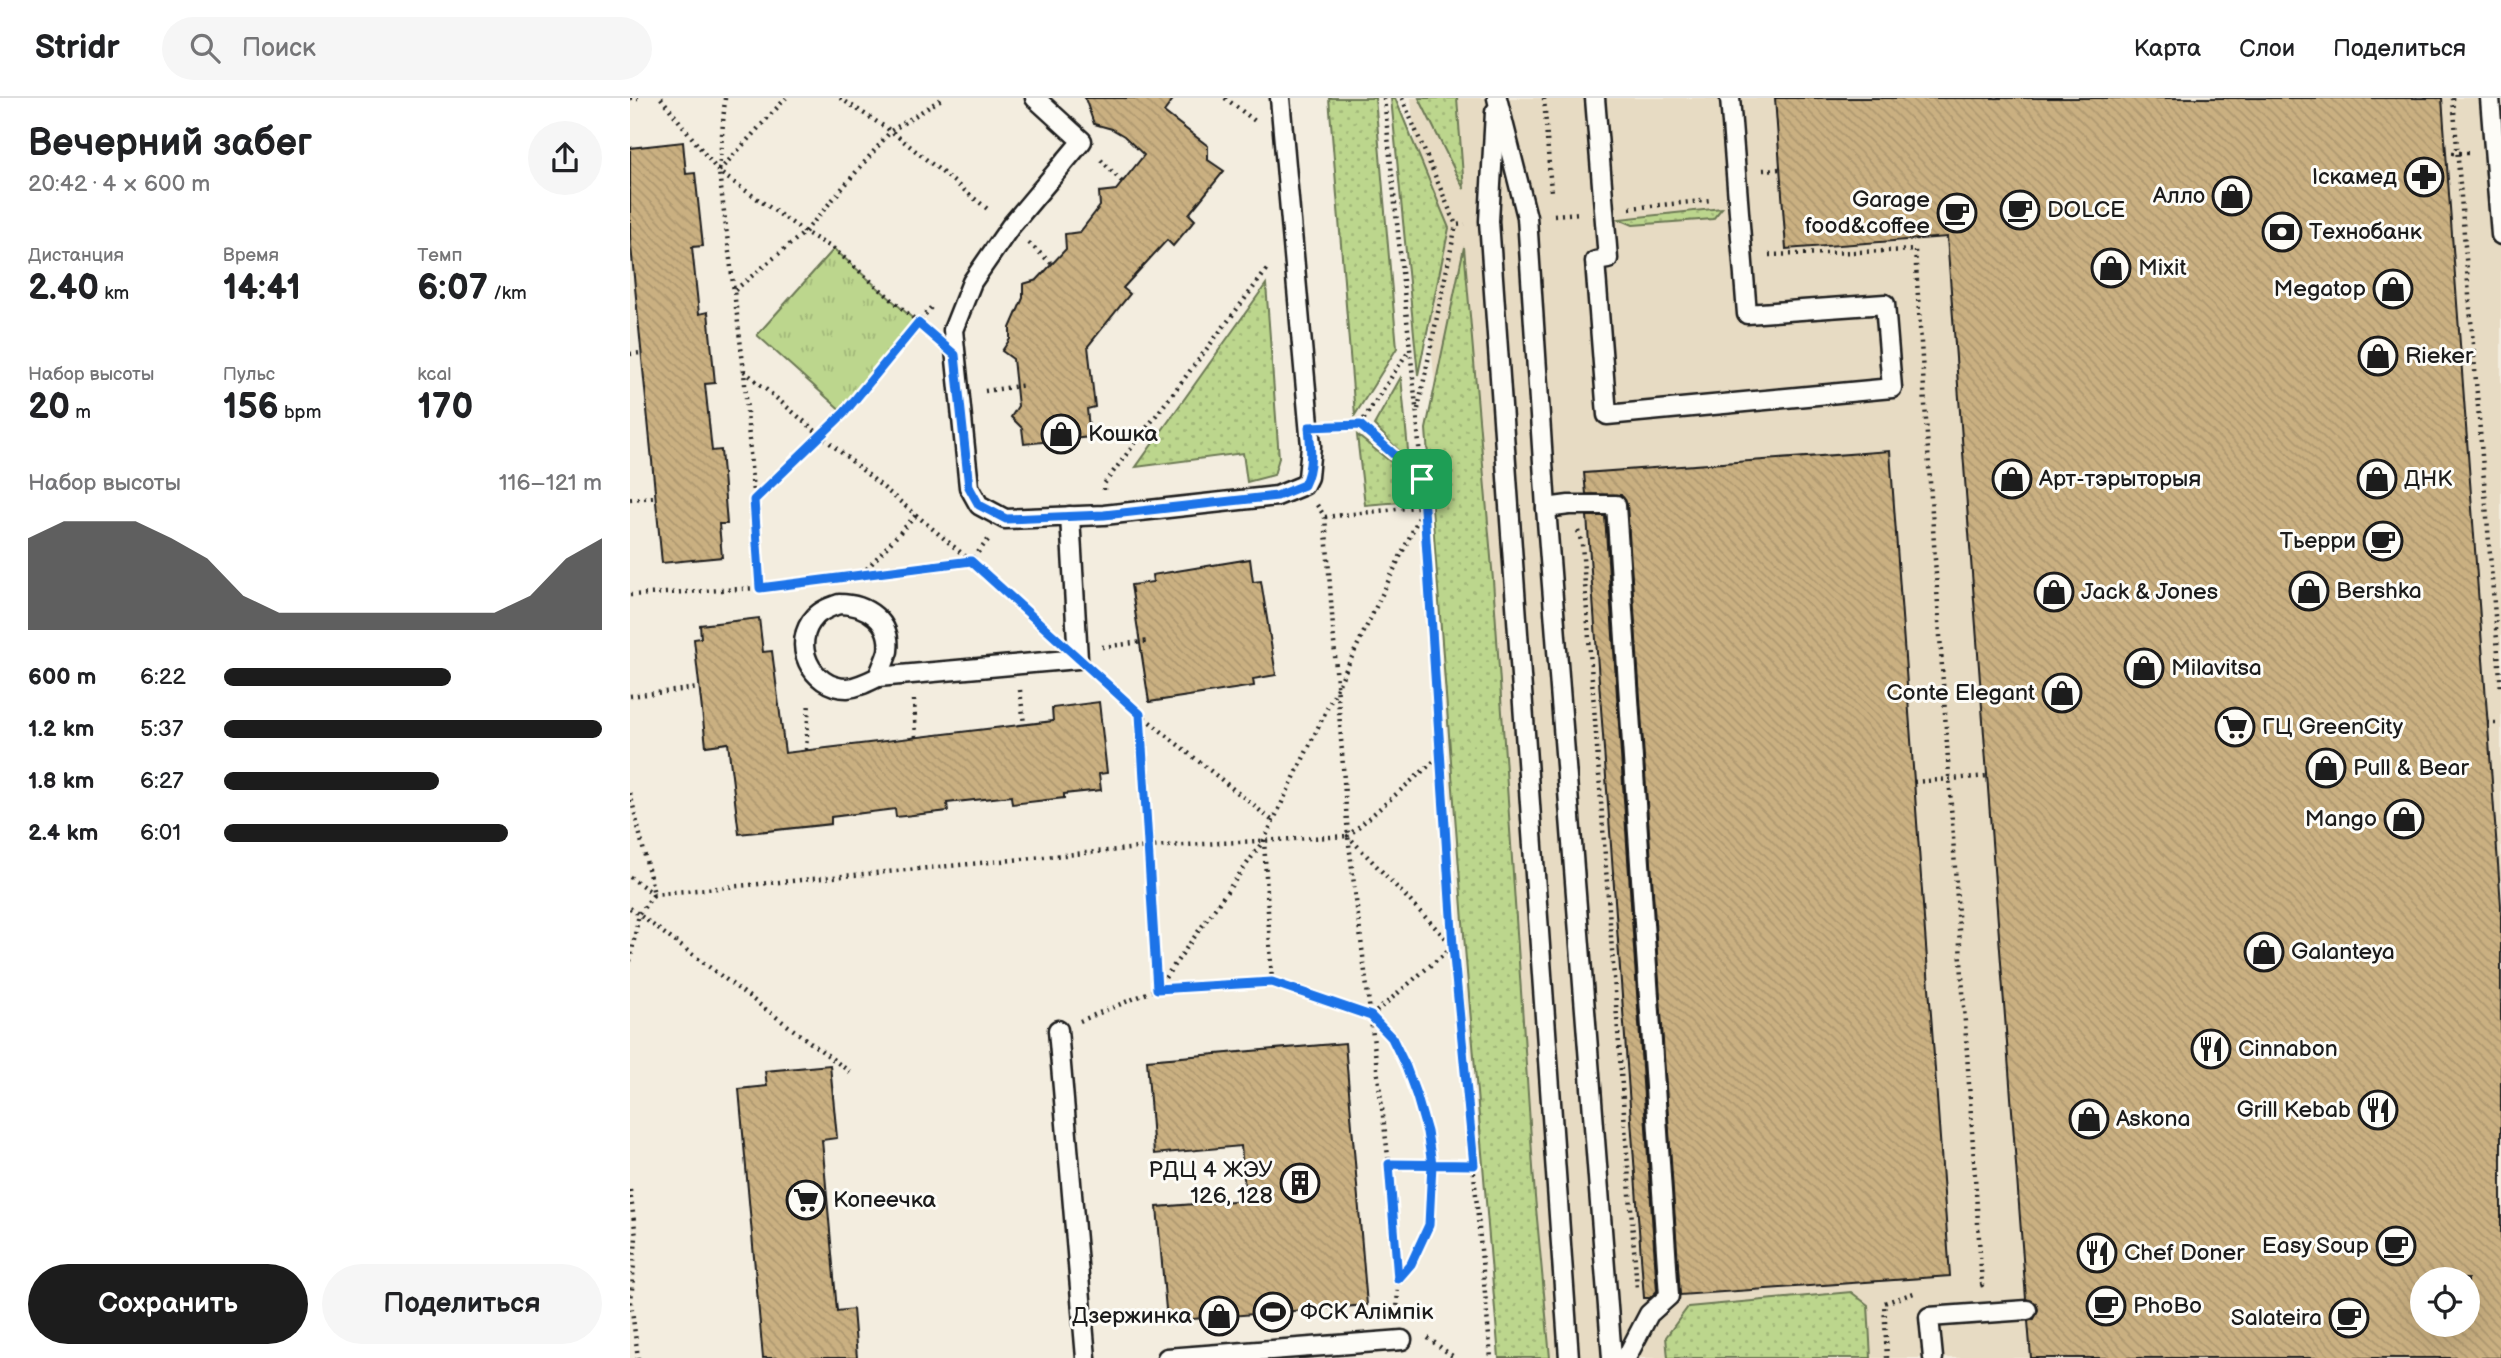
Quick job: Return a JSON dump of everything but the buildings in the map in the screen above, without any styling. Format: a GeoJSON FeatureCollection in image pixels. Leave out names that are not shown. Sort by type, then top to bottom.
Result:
{"type":"FeatureCollection","features":[{"type":"Feature","properties":{"kind":"lane"},"geometry":{"type":"LineString","coordinates":[[1035,98],[1082,141],[1010,227],[972,282],[953,330],[969,487],[979,505],[1006,519],[1104,515],[1277,496],[1304,485],[1310,464],[1309,427],[1280,98]]}},
{"type":"Feature","properties":{"kind":"lane"},"geometry":{"type":"LineString","coordinates":[[1496,98],[1489,220],[1569,1358]]}},
{"type":"Feature","properties":{"kind":"lane"},"geometry":{"type":"LineString","coordinates":[[1496,98],[1527,217],[1546,508],[1612,1358]]}},
{"type":"Feature","properties":{"kind":"lane"},"geometry":{"type":"LineString","coordinates":[[1595,98],[1608,259],[1595,261],[1607,415],[1892,388],[1885,304],[1747,314],[1730,98]]}},
{"type":"Feature","properties":{"kind":"lane"},"geometry":{"type":"LineString","coordinates":[[2490,98],[2501,235]]}},
{"type":"Feature","properties":{"kind":"lane"},"geometry":{"type":"LineString","coordinates":[[1546,508],[1616,505],[1669,1296],[1649,1314],[1626,1358]]}},
{"type":"Feature","properties":{"kind":"lane"},"geometry":{"type":"LineString","coordinates":[[878,677],[888,653],[888,639],[876,616],[853,604],[839,604],[827,608],[815,617],[807,629],[804,650],[812,670],[821,680],[842,687],[862,685],[878,677],[1017,664],[1078,654],[1070,516]]}},
{"type":"Feature","properties":{"kind":"lane"},"geometry":{"type":"LineString","coordinates":[[1058,1030],[1086,1358]]}},
{"type":"Feature","properties":{"kind":"lane"},"geometry":{"type":"LineString","coordinates":[[1933,1358],[1929,1317],[2027,1310]]}},
{"type":"Feature","properties":{"kind":"lane"},"geometry":{"type":"LineString","coordinates":[[1167,1358],[1402,1340]]}},
{"type":"Feature","properties":{"kind":"path"},"geometry":{"type":"LineString","coordinates":[[630,98],[638,98]]}},
{"type":"Feature","properties":{"kind":"path"},"geometry":{"type":"LineString","coordinates":[[661,98],[719,172],[834,249],[955,355]]}},
{"type":"Feature","properties":{"kind":"path"},"geometry":{"type":"LineString","coordinates":[[725,98],[719,172],[744,371],[760,588]]}},
{"type":"Feature","properties":{"kind":"path"},"geometry":{"type":"LineString","coordinates":[[719,172],[786,98]]}},
{"type":"Feature","properties":{"kind":"path"},"geometry":{"type":"LineString","coordinates":[[840,98],[891,131],[1010,227]]}},
{"type":"Feature","properties":{"kind":"path"},"geometry":{"type":"LineString","coordinates":[[734,291],[805,232],[891,131],[943,98]]}},
{"type":"Feature","properties":{"kind":"path"},"geometry":{"type":"LineString","coordinates":[[1384,98],[1417,416],[1453,946],[1491,1358]]}},
{"type":"Feature","properties":{"kind":"path"},"geometry":{"type":"LineString","coordinates":[[1402,98],[1456,225],[1417,416]]}},
{"type":"Feature","properties":{"kind":"path"},"geometry":{"type":"LineString","coordinates":[[1544,98],[1552,215],[1764,196],[1761,158]]}},
{"type":"Feature","properties":{"kind":"path"},"geometry":{"type":"LineString","coordinates":[[2454,98],[2501,690]]}},
{"type":"Feature","properties":{"kind":"path"},"geometry":{"type":"LineString","coordinates":[[1762,170],[1780,169]]}},
{"type":"Feature","properties":{"kind":"path"},"geometry":{"type":"LineString","coordinates":[[1456,225],[1489,220]]}},
{"type":"Feature","properties":{"kind":"path"},"geometry":{"type":"LineString","coordinates":[[1768,244],[1769,256],[1915,250],[1982,1285],[1968,1287]]}},
{"type":"Feature","properties":{"kind":"path"},"geometry":{"type":"LineString","coordinates":[[1104,515],[1104,484],[1272,263]]}},
{"type":"Feature","properties":{"kind":"path"},"geometry":{"type":"LineString","coordinates":[[754,500],[822,435],[935,302]]}},
{"type":"Feature","properties":{"kind":"path"},"geometry":{"type":"LineString","coordinates":[[1360,425],[1410,349]]}},
{"type":"Feature","properties":{"kind":"path"},"geometry":{"type":"LineString","coordinates":[[630,354],[641,353]]}},
{"type":"Feature","properties":{"kind":"path"},"geometry":{"type":"LineString","coordinates":[[744,371],[971,561],[1078,654],[1140,714],[1273,822]]}},
{"type":"Feature","properties":{"kind":"path"},"geometry":{"type":"LineString","coordinates":[[959,394],[1026,386]]}},
{"type":"Feature","properties":{"kind":"path"},"geometry":{"type":"LineString","coordinates":[[1309,427],[1360,425],[1422,479]]}},
{"type":"Feature","properties":{"kind":"path"},"geometry":{"type":"LineString","coordinates":[[630,499],[655,497]]}},
{"type":"Feature","properties":{"kind":"path"},"geometry":{"type":"LineString","coordinates":[[1570,505],[1581,544],[1638,1295],[1649,1314]]}},
{"type":"Feature","properties":{"kind":"path"},"geometry":{"type":"LineString","coordinates":[[1402,1340],[1396,1315],[1398,1279],[1389,1164],[1348,836],[1325,517],[1424,506]]}},
{"type":"Feature","properties":{"kind":"path"},"geometry":{"type":"LineString","coordinates":[[1157,989],[1264,840],[1424,506]]}},
{"type":"Feature","properties":{"kind":"path"},"geometry":{"type":"LineString","coordinates":[[862,574],[916,515]]}},
{"type":"Feature","properties":{"kind":"path"},"geometry":{"type":"LineString","coordinates":[[849,576],[971,561]]}},
{"type":"Feature","properties":{"kind":"path"},"geometry":{"type":"LineString","coordinates":[[630,595],[760,588],[823,580]]}},
{"type":"Feature","properties":{"kind":"path"},"geometry":{"type":"LineString","coordinates":[[1078,654],[1150,642]]}},
{"type":"Feature","properties":{"kind":"path"},"geometry":{"type":"LineString","coordinates":[[1017,664],[1024,724]]}},
{"type":"Feature","properties":{"kind":"path"},"geometry":{"type":"LineString","coordinates":[[806,750],[812,670]]}},
{"type":"Feature","properties":{"kind":"path"},"geometry":{"type":"LineString","coordinates":[[912,674],[916,738]]}},
{"type":"Feature","properties":{"kind":"path"},"geometry":{"type":"LineString","coordinates":[[630,696],[699,688]]}},
{"type":"Feature","properties":{"kind":"path"},"geometry":{"type":"LineString","coordinates":[[1140,714],[1157,989]]}},
{"type":"Feature","properties":{"kind":"path"},"geometry":{"type":"LineString","coordinates":[[2487,723],[2501,723]]}},
{"type":"Feature","properties":{"kind":"path"},"geometry":{"type":"LineString","coordinates":[[630,877],[654,894],[1149,847],[1348,836],[1440,755]]}},
{"type":"Feature","properties":{"kind":"path"},"geometry":{"type":"LineString","coordinates":[[1914,782],[1987,776]]}},
{"type":"Feature","properties":{"kind":"path"},"geometry":{"type":"LineString","coordinates":[[630,793],[654,894]]}},
{"type":"Feature","properties":{"kind":"path"},"geometry":{"type":"LineString","coordinates":[[1348,836],[1453,946]]}},
{"type":"Feature","properties":{"kind":"path"},"geometry":{"type":"LineString","coordinates":[[1264,840],[1272,982]]}},
{"type":"Feature","properties":{"kind":"path"},"geometry":{"type":"LineString","coordinates":[[630,961],[639,914],[654,894]]}},
{"type":"Feature","properties":{"kind":"path"},"geometry":{"type":"LineString","coordinates":[[630,908],[850,1072]]}},
{"type":"Feature","properties":{"kind":"path"},"geometry":{"type":"LineString","coordinates":[[1371,1016],[1453,946]]}},
{"type":"Feature","properties":{"kind":"path"},"geometry":{"type":"LineString","coordinates":[[1058,1030],[1157,989],[1272,982],[1371,1016],[1392,1038],[1406,1067],[1427,1132],[1432,1164],[1429,1225],[1415,1258],[1398,1279]]}},
{"type":"Feature","properties":{"kind":"path"},"geometry":{"type":"LineString","coordinates":[[1389,1164],[1474,1165]]}},
{"type":"Feature","properties":{"kind":"path"},"geometry":{"type":"LineString","coordinates":[[630,1190],[636,1237],[631,1302],[638,1358]]}},
{"type":"Feature","properties":{"kind":"path"},"geometry":{"type":"LineString","coordinates":[[1887,1358],[1884,1303],[1914,1292],[1927,1291]]}},
{"type":"Feature","properties":{"kind":"shaded area"},"geometry":{"type":"Polygon","coordinates":[[[1411,98],[2501,98],[2501,1358],[1515,1358],[1411,98]]]}},
{"type":"Feature","properties":{"kind":"green space"},"geometry":{"type":"Polygon","coordinates":[[[1329,98],[1375,98],[1397,348],[1355,415],[1329,98]]]}},
{"type":"Feature","properties":{"kind":"green space"},"geometry":{"type":"Polygon","coordinates":[[[1391,98],[1395,98],[1449,228],[1418,375],[1391,98]]]}},
{"type":"Feature","properties":{"kind":"green space"},"geometry":{"type":"Polygon","coordinates":[[[1419,98],[1457,98],[1464,189],[1419,98]]]}},
{"type":"Feature","properties":{"kind":"green space"},"geometry":{"type":"Polygon","coordinates":[[[1722,208],[1713,219],[1633,225],[1619,219],[1722,208]]]}},
{"type":"Feature","properties":{"kind":"green space"},"geometry":{"type":"Polygon","coordinates":[[[1464,247],[1493,580],[1535,1197],[1550,1358],[1499,1358],[1465,948],[1426,429],[1464,247]]]}},
{"type":"Feature","properties":{"kind":"green space"},"geometry":{"type":"Polygon","coordinates":[[[834,249],[918,323],[844,413],[757,335],[834,249]]]}},
{"type":"Feature","properties":{"kind":"green space"},"geometry":{"type":"Polygon","coordinates":[[[1266,284],[1279,458],[1274,475],[1247,482],[1243,453],[1136,467],[1266,284]]]}},
{"type":"Feature","properties":{"kind":"green space"},"geometry":{"type":"Polygon","coordinates":[[[1401,377],[1409,461],[1374,425],[1401,377]]]}},
{"type":"Feature","properties":{"kind":"green space"},"geometry":{"type":"Polygon","coordinates":[[[1357,435],[1411,478],[1412,501],[1365,505],[1357,435]]]}},
{"type":"Feature","properties":{"kind":"green space"},"geometry":{"type":"Polygon","coordinates":[[[1851,1292],[1868,1305],[1871,1358],[1668,1358],[1666,1337],[1688,1307],[1851,1292]]]}},
{"type":"Feature","properties":{"kind":"place","name":"Іскамед"},"geometry":{"type":"Point","coordinates":[2424,177]}},
{"type":"Feature","properties":{"kind":"place","name":"Алло"},"geometry":{"type":"Point","coordinates":[2232,196]}},
{"type":"Feature","properties":{"kind":"place","name":"DOLCE"},"geometry":{"type":"Point","coordinates":[2020,210]}},
{"type":"Feature","properties":{"kind":"place","name":"Garage food&coffee"},"geometry":{"type":"Point","coordinates":[1957,213]}},
{"type":"Feature","properties":{"kind":"place","name":"Технобанк"},"geometry":{"type":"Point","coordinates":[2282,232]}},
{"type":"Feature","properties":{"kind":"place","name":"Mixit"},"geometry":{"type":"Point","coordinates":[2111,268]}},
{"type":"Feature","properties":{"kind":"place","name":"Megatop"},"geometry":{"type":"Point","coordinates":[2393,289]}},
{"type":"Feature","properties":{"kind":"place","name":"Rieker"},"geometry":{"type":"Point","coordinates":[2378,356]}},
{"type":"Feature","properties":{"kind":"place","name":"Кошка"},"geometry":{"type":"Point","coordinates":[1061,434]}},
{"type":"Feature","properties":{"kind":"place","name":"Арт-тэрыторыя"},"geometry":{"type":"Point","coordinates":[2012,479]}},
{"type":"Feature","properties":{"kind":"place","name":"ДНК"},"geometry":{"type":"Point","coordinates":[2377,479]}},
{"type":"Feature","properties":{"kind":"place","name":"Тьерри"},"geometry":{"type":"Point","coordinates":[2383,541]}},
{"type":"Feature","properties":{"kind":"place","name":"Bershka"},"geometry":{"type":"Point","coordinates":[2309,591]}},
{"type":"Feature","properties":{"kind":"place","name":"Jack & Jones"},"geometry":{"type":"Point","coordinates":[2054,592]}},
{"type":"Feature","properties":{"kind":"place","name":"Milavitsa"},"geometry":{"type":"Point","coordinates":[2144,668]}},
{"type":"Feature","properties":{"kind":"place","name":"Conte Elegant"},"geometry":{"type":"Point","coordinates":[2062,693]}},
{"type":"Feature","properties":{"kind":"place","name":"ГЦ GreenCity"},"geometry":{"type":"Point","coordinates":[2235,727]}},
{"type":"Feature","properties":{"kind":"place","name":"Pull & Bear"},"geometry":{"type":"Point","coordinates":[2326,768]}},
{"type":"Feature","properties":{"kind":"place","name":"Mango"},"geometry":{"type":"Point","coordinates":[2404,819]}},
{"type":"Feature","properties":{"kind":"place","name":"Galanteya"},"geometry":{"type":"Point","coordinates":[2264,952]}},
{"type":"Feature","properties":{"kind":"place","name":"Cinnabon"},"geometry":{"type":"Point","coordinates":[2211,1049]}},
{"type":"Feature","properties":{"kind":"place","name":"Grill Kebab"},"geometry":{"type":"Point","coordinates":[2378,1110]}},
{"type":"Feature","properties":{"kind":"place","name":"Askona"},"geometry":{"type":"Point","coordinates":[2089,1119]}},
{"type":"Feature","properties":{"kind":"place","name":"РДЦ 4 ЖЭУ 126, 128"},"geometry":{"type":"Point","coordinates":[1300,1183]}},
{"type":"Feature","properties":{"kind":"place","name":"Копеечка"},"geometry":{"type":"Point","coordinates":[806,1200]}},
{"type":"Feature","properties":{"kind":"place","name":"Easy Soup"},"geometry":{"type":"Point","coordinates":[2396,1246]}},
{"type":"Feature","properties":{"kind":"place","name":"Chef Doner"},"geometry":{"type":"Point","coordinates":[2097,1253]}},
{"type":"Feature","properties":{"kind":"place","name":"PhoBo"},"geometry":{"type":"Point","coordinates":[2106,1306]}},
{"type":"Feature","properties":{"kind":"place","name":"ФСК Алімпік"},"geometry":{"type":"Point","coordinates":[1273,1312]}},
{"type":"Feature","properties":{"kind":"place","name":"Дзержинка"},"geometry":{"type":"Point","coordinates":[1219,1316]}},
{"type":"Feature","properties":{"kind":"place","name":"Salateira"},"geometry":{"type":"Point","coordinates":[2349,1318]}},
{"type":"Feature","properties":{"kind":"route"},"geometry":{"type":"LineString","coordinates":[[1422,479],[1360,425],[1309,427],[1311,446],[1308,477],[1304,485],[1277,496],[1104,515],[1006,519],[979,505],[969,487],[955,355],[918,323],[844,413],[754,500],[760,588],[971,561],[1140,714],[1157,989],[1272,982],[1371,1016],[1392,1038],[1417,1097],[1427,1132],[1432,1164],[1429,1225],[1411,1264],[1398,1279],[1389,1164],[1432,1164],[1474,1165],[1453,946],[1422,479]]}}]}
